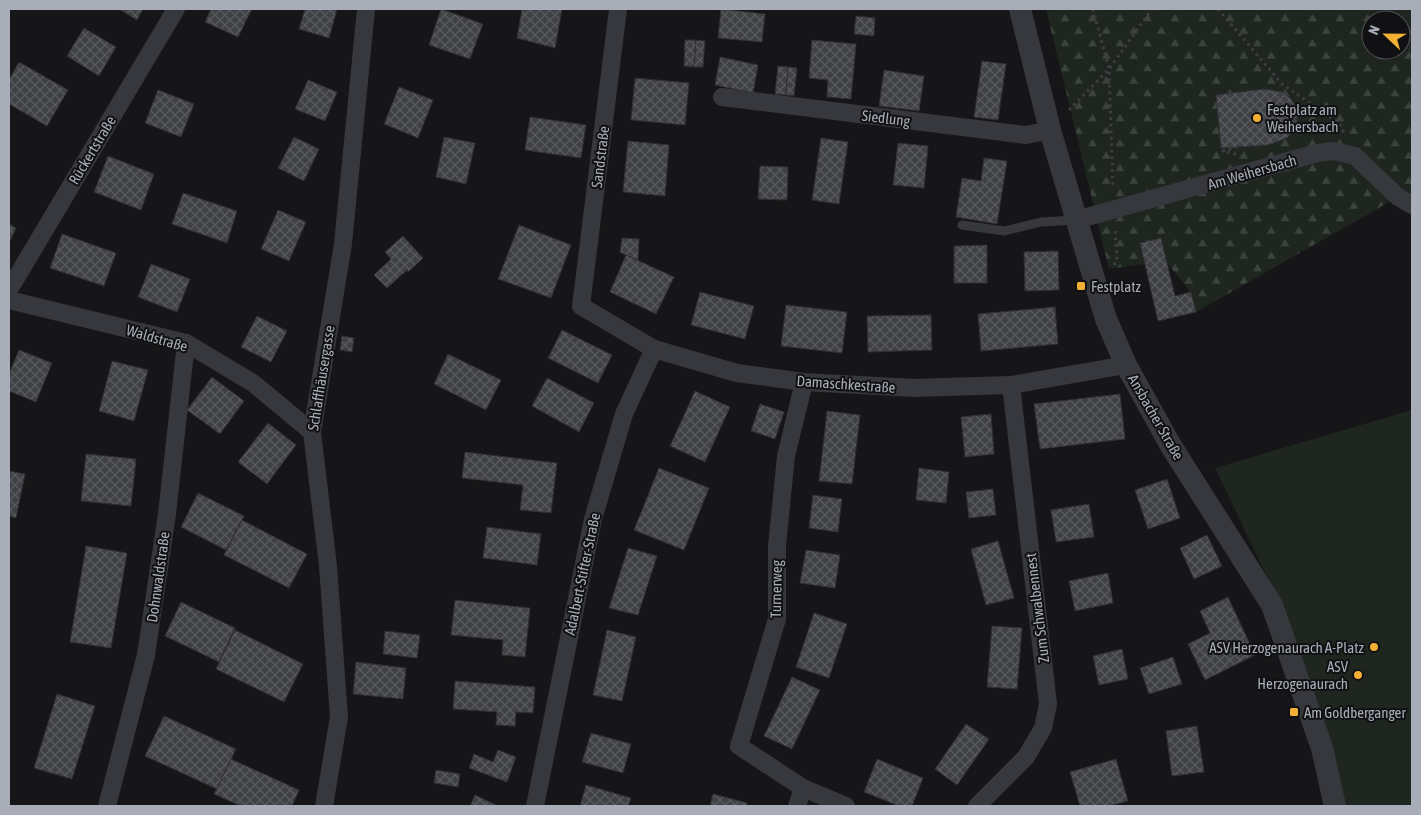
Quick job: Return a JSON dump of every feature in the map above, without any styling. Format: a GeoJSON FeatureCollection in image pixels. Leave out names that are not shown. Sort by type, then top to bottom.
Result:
{"type":"FeatureCollection","features":[{"type":"Feature","properties":{"kind":"street","name":"Rückertstraße"},"geometry":{"type":"LineString","coordinates":[[9,290],[176,9]]}},
{"type":"Feature","properties":{"kind":"street","name":"Schlaffhäusergasse"},"geometry":{"type":"LineString","coordinates":[[324,806],[338,717],[328,566],[312,432],[343,244],[366,9]]}},
{"type":"Feature","properties":{"kind":"street","name":"Sandstraße"},"geometry":{"type":"LineString","coordinates":[[581,306],[618,9]]}},
{"type":"Feature","properties":{"kind":"street","name":"Ansbacher Straße"},"geometry":{"type":"LineString","coordinates":[[1020,9],[1050,130],[1106,319],[1126,365],[1171,446],[1272,605],[1322,748],[1335,806]]}},
{"type":"Feature","properties":{"kind":"street","name":"Siedlung"},"geometry":{"type":"LineString","coordinates":[[722,97],[1026,135],[1050,130]]}},
{"type":"Feature","properties":{"kind":"street","name":"Am Weihersbach"},"geometry":{"type":"LineString","coordinates":[[1076,220],[1317,153],[1334,151],[1355,156]]}},
{"type":"Feature","properties":{"kind":"street"},"geometry":{"type":"LineString","coordinates":[[1355,156],[1398,197],[1412,205]]}},
{"type":"Feature","properties":{"kind":"street","name":"Waldstraße"},"geometry":{"type":"LineString","coordinates":[[9,300],[186,343],[253,383],[312,432]]}},
{"type":"Feature","properties":{"kind":"street","name":"Damaschkestraße"},"geometry":{"type":"LineString","coordinates":[[581,306],[654,349],[737,372],[804,382],[914,388],[1011,385],[1126,365]]}},
{"type":"Feature","properties":{"kind":"street","name":"Dohnwaldstraße"},"geometry":{"type":"LineString","coordinates":[[107,806],[146,655],[167,514],[186,343]]}},
{"type":"Feature","properties":{"kind":"street","name":"Adalbert-Stifter-Straße"},"geometry":{"type":"LineString","coordinates":[[535,806],[593,519],[624,414],[654,349]]}},
{"type":"Feature","properties":{"kind":"street","name":"Turnerweg"},"geometry":{"type":"LineString","coordinates":[[804,382],[786,456],[777,546],[777,619],[739,746],[804,788],[846,806]]}},
{"type":"Feature","properties":{"kind":"street","name":"Zum Schwalbennest"},"geometry":{"type":"LineString","coordinates":[[977,806],[1026,757],[1043,728],[1048,704],[1011,385]]}},
{"type":"Feature","properties":{"kind":"street"},"geometry":{"type":"LineString","coordinates":[[797,806],[804,788]]}},
{"type":"Feature","properties":{"kind":"lane"},"geometry":{"type":"LineString","coordinates":[[962,225],[1004,231],[1041,222],[1076,220]]}},
{"type":"Feature","properties":{"kind":"path"},"geometry":{"type":"LineString","coordinates":[[1093,9],[1109,68],[1114,210]]}},
{"type":"Feature","properties":{"kind":"path"},"geometry":{"type":"LineString","coordinates":[[1050,130],[1109,68],[1152,9]]}},
{"type":"Feature","properties":{"kind":"path"},"geometry":{"type":"LineString","coordinates":[[1218,9],[1282,84],[1340,123],[1355,156]]}},
{"type":"Feature","properties":{"kind":"path"},"geometry":{"type":"LineString","coordinates":[[1237,147],[1223,151],[1242,156]]}},
{"type":"Feature","properties":{"kind":"green space"},"geometry":{"type":"Polygon","coordinates":[[[1046,9],[1412,9],[1412,205],[1398,197],[1196,312],[1191,292],[1165,261],[1109,269],[1046,9]]]}},
{"type":"Feature","properties":{"kind":"green space","name":"ASV Herzogenaurach"},"geometry":{"type":"Polygon","coordinates":[[[1412,410],[1412,806],[1345,806],[1279,602],[1215,468],[1412,410]]]}},
{"type":"Feature","properties":{"kind":"building"},"geometry":{"type":"Polygon","coordinates":[[[119,9],[143,9],[137,20],[119,9]]]}},
{"type":"Feature","properties":{"kind":"building"},"geometry":{"type":"Polygon","coordinates":[[[211,9],[252,9],[238,37],[205,22],[211,9]]]}},
{"type":"Feature","properties":{"kind":"building"},"geometry":{"type":"Polygon","coordinates":[[[305,9],[337,9],[329,38],[299,29],[305,9]]]}},
{"type":"Feature","properties":{"kind":"building"},"geometry":{"type":"Polygon","coordinates":[[[441,9],[483,24],[470,59],[429,45],[441,9]]]}},
{"type":"Feature","properties":{"kind":"building"},"geometry":{"type":"Polygon","coordinates":[[[522,9],[562,9],[555,48],[517,38],[522,9]]]}},
{"type":"Feature","properties":{"kind":"building"},"geometry":{"type":"Polygon","coordinates":[[[721,9],[765,14],[762,42],[718,38],[721,9]]]}},
{"type":"Feature","properties":{"kind":"building"},"geometry":{"type":"Polygon","coordinates":[[[856,16],[875,18],[874,36],[854,34],[856,16]]]}},
{"type":"Feature","properties":{"kind":"building"},"geometry":{"type":"Polygon","coordinates":[[[84,28],[116,47],[99,76],[67,56],[84,28]]]}},
{"type":"Feature","properties":{"kind":"building"},"geometry":{"type":"Polygon","coordinates":[[[685,40],[696,40],[694,67],[684,66],[685,40]]]}},
{"type":"Feature","properties":{"kind":"building"},"geometry":{"type":"Polygon","coordinates":[[[696,40],[705,41],[703,67],[694,67],[696,40]]]}},
{"type":"Feature","properties":{"kind":"building"},"geometry":{"type":"Polygon","coordinates":[[[812,40],[856,44],[851,99],[827,97],[828,80],[809,78],[812,40]]]}},
{"type":"Feature","properties":{"kind":"building"},"geometry":{"type":"Polygon","coordinates":[[[720,57],[758,65],[753,93],[715,85],[720,57]]]}},
{"type":"Feature","properties":{"kind":"building"},"geometry":{"type":"Polygon","coordinates":[[[982,61],[1006,64],[998,120],[974,117],[982,61]]]}},
{"type":"Feature","properties":{"kind":"building"},"geometry":{"type":"Polygon","coordinates":[[[19,62],[68,90],[47,126],[9,104],[9,80],[19,62]]]}},
{"type":"Feature","properties":{"kind":"building"},"geometry":{"type":"Polygon","coordinates":[[[778,66],[788,67],[786,95],[775,94],[778,66]]]}},
{"type":"Feature","properties":{"kind":"building"},"geometry":{"type":"Polygon","coordinates":[[[788,67],[797,68],[794,96],[786,95],[788,67]]]}},
{"type":"Feature","properties":{"kind":"building"},"geometry":{"type":"Polygon","coordinates":[[[884,70],[924,76],[919,111],[879,106],[884,70]]]}},
{"type":"Feature","properties":{"kind":"building"},"geometry":{"type":"Polygon","coordinates":[[[635,78],[689,83],[685,125],[631,120],[635,78]]]}},
{"type":"Feature","properties":{"kind":"building"},"geometry":{"type":"Polygon","coordinates":[[[308,80],[337,92],[325,121],[295,109],[308,80]]]}},
{"type":"Feature","properties":{"kind":"building"},"geometry":{"type":"Polygon","coordinates":[[[399,87],[433,100],[418,138],[384,124],[399,87]]]}},
{"type":"Feature","properties":{"kind":"building","name":"Festplatz am Weihersbach"},"geometry":{"type":"Polygon","coordinates":[[[1264,89],[1282,92],[1295,105],[1297,123],[1293,131],[1287,138],[1268,145],[1221,148],[1216,95],[1264,89]]]}},
{"type":"Feature","properties":{"kind":"building"},"geometry":{"type":"Polygon","coordinates":[[[158,90],[194,104],[181,137],[145,123],[158,90]]]}},
{"type":"Feature","properties":{"kind":"building"},"geometry":{"type":"Polygon","coordinates":[[[530,117],[586,125],[581,158],[525,150],[530,117]]]}},
{"type":"Feature","properties":{"kind":"building"},"geometry":{"type":"Polygon","coordinates":[[[294,137],[319,149],[304,181],[278,168],[294,137]]]}},
{"type":"Feature","properties":{"kind":"building"},"geometry":{"type":"Polygon","coordinates":[[[444,137],[475,143],[466,184],[436,177],[444,137]]]}},
{"type":"Feature","properties":{"kind":"building"},"geometry":{"type":"Polygon","coordinates":[[[821,138],[848,142],[839,204],[812,200],[821,138]]]}},
{"type":"Feature","properties":{"kind":"building"},"geometry":{"type":"Polygon","coordinates":[[[628,141],[669,145],[665,196],[623,192],[628,141]]]}},
{"type":"Feature","properties":{"kind":"building"},"geometry":{"type":"Polygon","coordinates":[[[898,143],[928,146],[924,188],[893,185],[898,143]]]}},
{"type":"Feature","properties":{"kind":"building"},"geometry":{"type":"Polygon","coordinates":[[[108,156],[154,174],[141,210],[94,192],[108,156]]]}},
{"type":"Feature","properties":{"kind":"building"},"geometry":{"type":"Polygon","coordinates":[[[984,158],[1007,161],[997,224],[956,217],[962,178],[981,181],[984,158]]]}},
{"type":"Feature","properties":{"kind":"building"},"geometry":{"type":"Polygon","coordinates":[[[760,166],[788,167],[787,200],[758,199],[760,166]]]}},
{"type":"Feature","properties":{"kind":"building"},"geometry":{"type":"Polygon","coordinates":[[[183,193],[237,211],[227,243],[172,224],[183,193]]]}},
{"type":"Feature","properties":{"kind":"building"},"geometry":{"type":"Polygon","coordinates":[[[278,210],[306,222],[289,261],[261,249],[278,210]]]}},
{"type":"Feature","properties":{"kind":"building"},"geometry":{"type":"Polygon","coordinates":[[[9,224],[16,228],[9,243],[9,224]]]}},
{"type":"Feature","properties":{"kind":"building"},"geometry":{"type":"Polygon","coordinates":[[[519,225],[571,245],[551,298],[498,279],[519,225]]]}},
{"type":"Feature","properties":{"kind":"building"},"geometry":{"type":"Polygon","coordinates":[[[62,234],[116,253],[104,286],[50,268],[62,234]]]}},
{"type":"Feature","properties":{"kind":"building"},"geometry":{"type":"Polygon","coordinates":[[[403,236],[423,258],[387,288],[374,275],[391,259],[385,252],[403,236]]]}},
{"type":"Feature","properties":{"kind":"building"},"geometry":{"type":"Polygon","coordinates":[[[622,238],[639,239],[638,261],[620,252],[622,238]]]}},
{"type":"Feature","properties":{"kind":"building"},"geometry":{"type":"Polygon","coordinates":[[[1161,238],[1175,296],[1191,292],[1196,312],[1158,321],[1140,243],[1161,238]]]}},
{"type":"Feature","properties":{"kind":"building"},"geometry":{"type":"Polygon","coordinates":[[[987,245],[987,283],[954,283],[954,246],[987,245]]]}},
{"type":"Feature","properties":{"kind":"building"},"geometry":{"type":"Polygon","coordinates":[[[1058,251],[1059,290],[1025,291],[1024,252],[1058,251]]]}},
{"type":"Feature","properties":{"kind":"building"},"geometry":{"type":"Polygon","coordinates":[[[626,255],[674,277],[656,314],[610,292],[626,255]]]}},
{"type":"Feature","properties":{"kind":"building"},"geometry":{"type":"Polygon","coordinates":[[[151,264],[190,279],[177,312],[138,297],[151,264]]]}},
{"type":"Feature","properties":{"kind":"building"},"geometry":{"type":"Polygon","coordinates":[[[700,292],[754,306],[745,339],[691,325],[700,292]]]}},
{"type":"Feature","properties":{"kind":"building"},"geometry":{"type":"Polygon","coordinates":[[[786,305],[847,312],[842,353],[781,346],[786,305]]]}},
{"type":"Feature","properties":{"kind":"building"},"geometry":{"type":"Polygon","coordinates":[[[1055,307],[1058,344],[981,351],[978,314],[1055,307]]]}},
{"type":"Feature","properties":{"kind":"building"},"geometry":{"type":"Polygon","coordinates":[[[931,315],[932,350],[868,352],[867,316],[931,315]]]}},
{"type":"Feature","properties":{"kind":"building"},"geometry":{"type":"Polygon","coordinates":[[[257,316],[287,331],[271,362],[241,347],[257,316]]]}},
{"type":"Feature","properties":{"kind":"building"},"geometry":{"type":"Polygon","coordinates":[[[562,330],[612,355],[598,383],[548,358],[562,330]]]}},
{"type":"Feature","properties":{"kind":"building"},"geometry":{"type":"Polygon","coordinates":[[[342,336],[354,338],[352,352],[340,350],[342,336]]]}},
{"type":"Feature","properties":{"kind":"building"},"geometry":{"type":"Polygon","coordinates":[[[19,350],[52,363],[36,402],[9,391],[9,374],[19,350]]]}},
{"type":"Feature","properties":{"kind":"building"},"geometry":{"type":"Polygon","coordinates":[[[448,354],[501,380],[486,410],[434,384],[448,354]]]}},
{"type":"Feature","properties":{"kind":"building"},"geometry":{"type":"Polygon","coordinates":[[[112,361],[148,370],[134,421],[99,411],[112,361]]]}},
{"type":"Feature","properties":{"kind":"building"},"geometry":{"type":"Polygon","coordinates":[[[212,377],[244,401],[220,434],[187,410],[212,377]]]}},
{"type":"Feature","properties":{"kind":"building"},"geometry":{"type":"Polygon","coordinates":[[[547,378],[594,403],[579,432],[532,406],[547,378]]]}},
{"type":"Feature","properties":{"kind":"building"},"geometry":{"type":"Polygon","coordinates":[[[695,391],[730,407],[705,462],[670,446],[695,391]]]}},
{"type":"Feature","properties":{"kind":"building"},"geometry":{"type":"Polygon","coordinates":[[[1120,394],[1125,439],[1040,449],[1034,404],[1120,394]]]}},
{"type":"Feature","properties":{"kind":"building"},"geometry":{"type":"Polygon","coordinates":[[[760,404],[784,412],[775,439],[751,431],[760,404]]]}},
{"type":"Feature","properties":{"kind":"building"},"geometry":{"type":"Polygon","coordinates":[[[827,411],[860,415],[852,484],[819,481],[827,411]]]}},
{"type":"Feature","properties":{"kind":"building"},"geometry":{"type":"Polygon","coordinates":[[[991,414],[994,454],[965,457],[961,417],[991,414]]]}},
{"type":"Feature","properties":{"kind":"building"},"geometry":{"type":"Polygon","coordinates":[[[268,423],[296,445],[267,484],[238,462],[268,423]]]}},
{"type":"Feature","properties":{"kind":"building"},"geometry":{"type":"Polygon","coordinates":[[[465,452],[557,463],[551,513],[520,510],[523,485],[462,478],[465,452]]]}},
{"type":"Feature","properties":{"kind":"building"},"geometry":{"type":"Polygon","coordinates":[[[86,454],[136,459],[131,506],[81,501],[86,454]]]}},
{"type":"Feature","properties":{"kind":"building"},"geometry":{"type":"Polygon","coordinates":[[[659,468],[709,488],[684,550],[634,530],[659,468]]]}},
{"type":"Feature","properties":{"kind":"building"},"geometry":{"type":"Polygon","coordinates":[[[919,468],[949,472],[946,503],[916,500],[919,468]]]}},
{"type":"Feature","properties":{"kind":"building"},"geometry":{"type":"Polygon","coordinates":[[[9,471],[25,474],[16,518],[9,516],[9,471]]]}},
{"type":"Feature","properties":{"kind":"building"},"geometry":{"type":"Polygon","coordinates":[[[1167,479],[1180,518],[1148,529],[1135,490],[1167,479]]]}},
{"type":"Feature","properties":{"kind":"building"},"geometry":{"type":"Polygon","coordinates":[[[993,489],[996,515],[969,518],[966,492],[993,489]]]}},
{"type":"Feature","properties":{"kind":"building"},"geometry":{"type":"Polygon","coordinates":[[[198,493],[244,516],[226,550],[181,527],[198,493]]]}},
{"type":"Feature","properties":{"kind":"building"},"geometry":{"type":"Polygon","coordinates":[[[813,495],[842,499],[838,532],[809,528],[813,495]]]}},
{"type":"Feature","properties":{"kind":"building"},"geometry":{"type":"Polygon","coordinates":[[[1089,504],[1094,537],[1056,542],[1051,510],[1089,504]]]}},
{"type":"Feature","properties":{"kind":"building"},"geometry":{"type":"Polygon","coordinates":[[[242,520],[307,554],[289,588],[224,555],[242,520]]]}},
{"type":"Feature","properties":{"kind":"building"},"geometry":{"type":"Polygon","coordinates":[[[487,527],[541,534],[537,565],[483,558],[487,527]]]}},
{"type":"Feature","properties":{"kind":"building"},"geometry":{"type":"Polygon","coordinates":[[[1207,535],[1222,566],[1194,579],[1180,548],[1207,535]]]}},
{"type":"Feature","properties":{"kind":"building"},"geometry":{"type":"Polygon","coordinates":[[[998,541],[1014,598],[986,605],[971,549],[998,541]]]}},
{"type":"Feature","properties":{"kind":"building"},"geometry":{"type":"Polygon","coordinates":[[[86,546],[127,553],[111,648],[70,642],[86,546]]]}},
{"type":"Feature","properties":{"kind":"building"},"geometry":{"type":"Polygon","coordinates":[[[628,548],[657,556],[638,615],[609,608],[628,548]]]}},
{"type":"Feature","properties":{"kind":"building"},"geometry":{"type":"Polygon","coordinates":[[[806,550],[840,555],[835,588],[800,583],[806,550]]]}},
{"type":"Feature","properties":{"kind":"building"},"geometry":{"type":"Polygon","coordinates":[[[1108,573],[1113,603],[1075,611],[1069,581],[1108,573]]]}},
{"type":"Feature","properties":{"kind":"building"},"geometry":{"type":"Polygon","coordinates":[[[1228,597],[1255,655],[1205,680],[1188,644],[1210,633],[1200,611],[1228,597]]]}},
{"type":"Feature","properties":{"kind":"building"},"geometry":{"type":"Polygon","coordinates":[[[455,600],[530,608],[525,657],[502,655],[503,640],[451,635],[455,600]]]}},
{"type":"Feature","properties":{"kind":"building"},"geometry":{"type":"Polygon","coordinates":[[[181,602],[235,628],[219,662],[165,636],[181,602]]]}},
{"type":"Feature","properties":{"kind":"building"},"geometry":{"type":"Polygon","coordinates":[[[814,613],[847,624],[829,678],[796,667],[814,613]]]}},
{"type":"Feature","properties":{"kind":"building"},"geometry":{"type":"Polygon","coordinates":[[[992,626],[1022,628],[1017,689],[987,687],[992,626]]]}},
{"type":"Feature","properties":{"kind":"building"},"geometry":{"type":"Polygon","coordinates":[[[235,630],[303,664],[284,702],[216,669],[235,630]]]}},
{"type":"Feature","properties":{"kind":"building"},"geometry":{"type":"Polygon","coordinates":[[[607,630],[636,637],[622,701],[593,695],[607,630]]]}},
{"type":"Feature","properties":{"kind":"building"},"geometry":{"type":"Polygon","coordinates":[[[385,631],[420,635],[417,658],[383,654],[385,631]]]}},
{"type":"Feature","properties":{"kind":"building"},"geometry":{"type":"Polygon","coordinates":[[[1122,649],[1128,679],[1099,685],[1093,656],[1122,649]]]}},
{"type":"Feature","properties":{"kind":"building"},"geometry":{"type":"Polygon","coordinates":[[[1173,657],[1182,684],[1149,694],[1140,668],[1173,657]]]}},
{"type":"Feature","properties":{"kind":"building"},"geometry":{"type":"Polygon","coordinates":[[[356,662],[406,668],[403,699],[353,694],[356,662]]]}},
{"type":"Feature","properties":{"kind":"building"},"geometry":{"type":"Polygon","coordinates":[[[792,677],[820,690],[792,749],[764,736],[792,677]]]}},
{"type":"Feature","properties":{"kind":"building"},"geometry":{"type":"Polygon","coordinates":[[[455,681],[535,687],[533,713],[516,712],[515,726],[496,725],[497,712],[453,709],[455,681]]]}},
{"type":"Feature","properties":{"kind":"building"},"geometry":{"type":"Polygon","coordinates":[[[57,694],[95,706],[72,779],[34,768],[57,694]]]}},
{"type":"Feature","properties":{"kind":"building"},"geometry":{"type":"Polygon","coordinates":[[[164,716],[236,749],[217,789],[145,756],[164,716]]]}},
{"type":"Feature","properties":{"kind":"building"},"geometry":{"type":"Polygon","coordinates":[[[966,724],[989,739],[957,785],[935,769],[966,724]]]}},
{"type":"Feature","properties":{"kind":"building"},"geometry":{"type":"Polygon","coordinates":[[[1197,726],[1204,772],[1172,776],[1166,731],[1197,726]]]}},
{"type":"Feature","properties":{"kind":"building"},"geometry":{"type":"Polygon","coordinates":[[[591,733],[631,744],[623,773],[582,762],[591,733]]]}},
{"type":"Feature","properties":{"kind":"building"},"geometry":{"type":"Polygon","coordinates":[[[498,750],[516,757],[507,782],[469,768],[474,754],[493,762],[498,750]]]}},
{"type":"Feature","properties":{"kind":"building"},"geometry":{"type":"Polygon","coordinates":[[[231,759],[299,790],[292,806],[241,806],[214,794],[231,759]]]}},
{"type":"Feature","properties":{"kind":"building"},"geometry":{"type":"Polygon","coordinates":[[[877,759],[923,778],[912,806],[899,806],[864,792],[877,759]]]}},
{"type":"Feature","properties":{"kind":"building"},"geometry":{"type":"Polygon","coordinates":[[[1116,759],[1128,801],[1109,806],[1080,806],[1070,772],[1116,759]]]}},
{"type":"Feature","properties":{"kind":"building"},"geometry":{"type":"Polygon","coordinates":[[[436,770],[460,774],[458,787],[434,783],[436,770]]]}},
{"type":"Feature","properties":{"kind":"building"},"geometry":{"type":"Polygon","coordinates":[[[586,785],[631,798],[628,806],[580,806],[586,785]]]}},
{"type":"Feature","properties":{"kind":"building"},"geometry":{"type":"Polygon","coordinates":[[[713,794],[747,803],[746,806],[710,806],[713,794]]]}},
{"type":"Feature","properties":{"kind":"building"},"geometry":{"type":"Polygon","coordinates":[[[475,795],[498,806],[470,806],[475,795]]]}},
{"type":"Feature","properties":{"kind":"place","name":"Festplatz am Weihersbach"},"geometry":{"type":"Point","coordinates":[1257,118]}},
{"type":"Feature","properties":{"kind":"place","name":"Festplatz"},"geometry":{"type":"Point","coordinates":[1081,286]}},
{"type":"Feature","properties":{"kind":"place","name":"ASV Herzogenaurach A-Platz"},"geometry":{"type":"Point","coordinates":[1374,647]}},
{"type":"Feature","properties":{"kind":"place","name":"ASV Herzogenaurach"},"geometry":{"type":"Point","coordinates":[1358,675]}},
{"type":"Feature","properties":{"kind":"place","name":"Am Goldberganger"},"geometry":{"type":"Point","coordinates":[1294,712]}}]}
